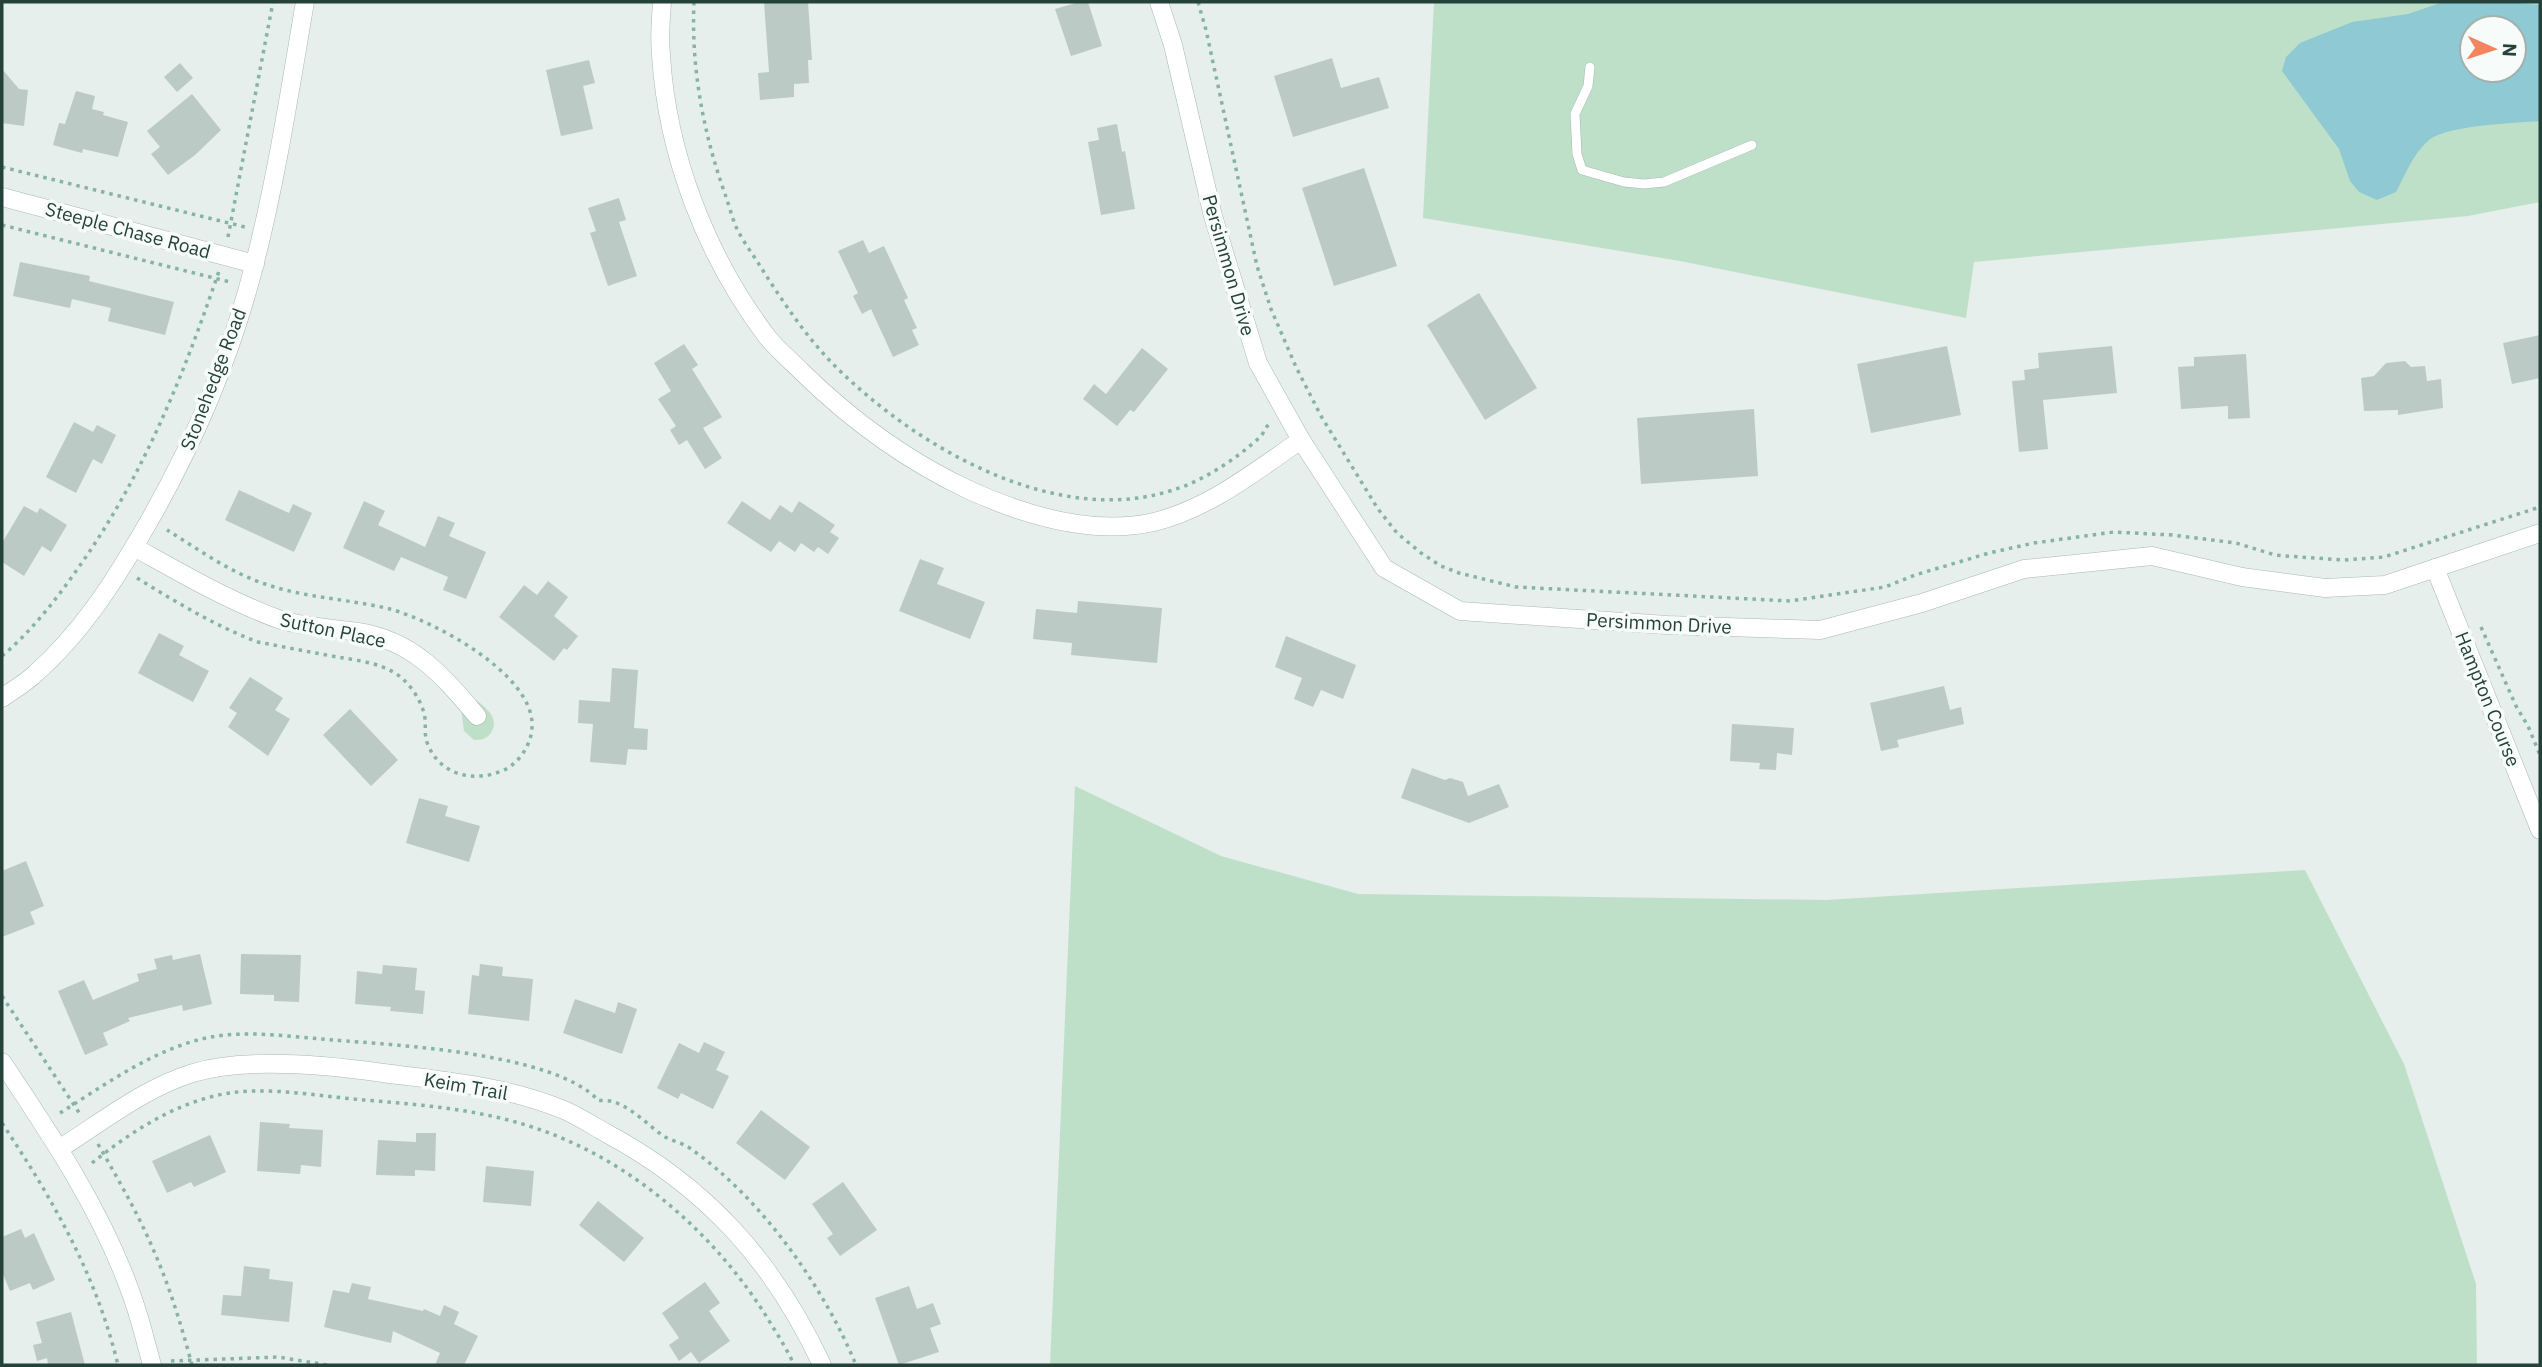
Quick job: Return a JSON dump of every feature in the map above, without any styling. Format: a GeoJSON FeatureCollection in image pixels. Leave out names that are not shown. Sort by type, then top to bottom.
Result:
{"type":"FeatureCollection","features":[{"type":"Feature","properties":{"kind":"street","name":"Stonehedge Road"},"geometry":{"type":"LineString","coordinates":[[2,698],[36,674],[87,620],[173,480],[200,421],[229,347],[255,264],[276,171],[305,2]]}},
{"type":"Feature","properties":{"kind":"street"},"geometry":{"type":"LineString","coordinates":[[662,2],[661,54],[673,134],[692,200],[728,276],[769,339],[828,398],[879,440],[929,471],[981,495],[1035,516],[1093,527],[1153,522],[1215,499],[1301,440]]}},
{"type":"Feature","properties":{"kind":"street","name":"Persimmon Drive"},"geometry":{"type":"LineString","coordinates":[[1159,2],[1173,45],[1213,216],[1258,363],[1301,440],[1384,568],[1460,611],[1667,625],[1820,630],[1922,603],[2024,569],[2152,556],[2242,577],[2325,587],[2385,586],[2540,533]]}},
{"type":"Feature","properties":{"kind":"street","name":"Steeple Chase Road"},"geometry":{"type":"LineString","coordinates":[[2,197],[255,264]]}},
{"type":"Feature","properties":{"kind":"street","name":"Sutton Place"},"geometry":{"type":"LineString","coordinates":[[134,547],[203,585],[282,620],[363,633],[407,647],[436,669],[477,716]]}},
{"type":"Feature","properties":{"kind":"street","name":"Hampton Course"},"geometry":{"type":"LineString","coordinates":[[2435,568],[2540,830]]}},
{"type":"Feature","properties":{"kind":"street"},"geometry":{"type":"LineString","coordinates":[[2,1062],[59,1149],[98,1217],[129,1288],[152,1365]]}},
{"type":"Feature","properties":{"kind":"street","name":"Keim Trail"},"geometry":{"type":"LineString","coordinates":[[59,1149],[149,1091],[191,1073],[229,1065],[339,1067],[490,1087],[564,1110],[629,1145],[699,1195],[754,1252],[802,1323],[822,1365]]}},
{"type":"Feature","properties":{"kind":"lane"},"geometry":{"type":"LineString","coordinates":[[1590,67],[1588,86],[1575,114],[1577,154],[1582,170],[1624,182],[1664,182],[1752,145]]}},
{"type":"Feature","properties":{"kind":"path"},"geometry":{"type":"LineString","coordinates":[[2,656],[52,605],[96,543],[152,444],[174,393],[224,256],[273,2]]}},
{"type":"Feature","properties":{"kind":"path"},"geometry":{"type":"LineString","coordinates":[[694,2],[697,82],[704,121],[714,164],[737,229],[798,324],[838,369],[910,429],[964,459],[1018,483],[1043,491],[1098,500],[1142,498],[1174,490],[1202,477],[1238,454],[1261,436],[1266,426],[1274,421]]}},
{"type":"Feature","properties":{"kind":"path"},"geometry":{"type":"LineString","coordinates":[[1198,2],[1257,267],[1270,309],[1296,367],[1321,416],[1378,509],[1397,533],[1431,559],[1459,573],[1516,587],[1790,601],[1885,587],[1958,562],[2034,543],[2114,532],[2172,535],[2236,543],[2286,556],[2344,560],[2384,557],[2540,507]]}},
{"type":"Feature","properties":{"kind":"path"},"geometry":{"type":"LineString","coordinates":[[2,167],[247,227]]}},
{"type":"Feature","properties":{"kind":"path"},"geometry":{"type":"LineString","coordinates":[[2,225],[230,282]]}},
{"type":"Feature","properties":{"kind":"path"},"geometry":{"type":"LineString","coordinates":[[2480,623],[2515,706],[2528,726],[2540,755]]}},
{"type":"Feature","properties":{"kind":"path"},"geometry":{"type":"LineString","coordinates":[[2,996],[90,1130],[125,1189],[156,1255],[175,1305],[191,1363]]}},
{"type":"Feature","properties":{"kind":"path"},"geometry":{"type":"LineString","coordinates":[[60,1113],[118,1076],[160,1054],[211,1037],[260,1035],[458,1051],[516,1064],[565,1079],[589,1091],[598,1100],[612,1101],[652,1125],[664,1137],[677,1140],[692,1149],[736,1188],[789,1248],[824,1299],[856,1365]]}},
{"type":"Feature","properties":{"kind":"path"},"geometry":{"type":"LineString","coordinates":[[92,1163],[135,1130],[174,1110],[208,1097],[253,1091],[450,1107],[536,1128],[576,1145],[629,1176],[673,1207],[716,1249],[759,1304],[794,1365]]}},
{"type":"Feature","properties":{"kind":"path"},"geometry":{"type":"LineString","coordinates":[[2,1123],[43,1186],[86,1269],[107,1321],[118,1365]]}},
{"type":"Feature","properties":{"kind":"path"},"geometry":{"type":"LineString","coordinates":[[171,1362],[278,1357],[327,1365]]}},
{"type":"Feature","properties":{"kind":"green space"},"geometry":{"type":"Polygon","coordinates":[[[1434,2],[2540,2],[2540,202],[2468,216],[1974,262],[1966,318],[1680,261],[1423,218],[1434,2]]]}},
{"type":"Feature","properties":{"kind":"green space"},"geometry":{"type":"Polygon","coordinates":[[[466,693],[492,715],[493,727],[490,734],[483,739],[474,740],[464,731],[460,702],[466,693]]]}},
{"type":"Feature","properties":{"kind":"green space"},"geometry":{"type":"Polygon","coordinates":[[[1075,786],[1221,856],[1358,894],[1827,900],[2305,870],[2404,1064],[2476,1284],[2477,1365],[1050,1365],[1075,786]]]}},
{"type":"Feature","properties":{"kind":"water"},"geometry":{"type":"Polygon","coordinates":[[[2443,2],[2540,5],[2540,121],[2449,131],[2428,141],[2418,152],[2396,192],[2377,200],[2359,192],[2350,181],[2339,149],[2282,71],[2286,57],[2300,43],[2352,22],[2408,14],[2443,2]]]}},
{"type":"Feature","properties":{"kind":"building"},"geometry":{"type":"Polygon","coordinates":[[[764,2],[808,2],[812,60],[808,60],[809,83],[794,84],[794,97],[760,100],[758,73],[769,72],[764,2]]]}},
{"type":"Feature","properties":{"kind":"building"},"geometry":{"type":"Polygon","coordinates":[[[1088,2],[1102,46],[1071,56],[1055,9],[1088,2]]]}},
{"type":"Feature","properties":{"kind":"building"},"geometry":{"type":"Polygon","coordinates":[[[1332,58],[1341,88],[1379,77],[1389,108],[1293,137],[1274,76],[1332,58]]]}},
{"type":"Feature","properties":{"kind":"building"},"geometry":{"type":"Polygon","coordinates":[[[589,60],[595,83],[583,86],[593,129],[561,136],[546,70],[589,60]]]}},
{"type":"Feature","properties":{"kind":"building"},"geometry":{"type":"Polygon","coordinates":[[[180,63],[193,78],[177,92],[164,77],[180,63]]]}},
{"type":"Feature","properties":{"kind":"building"},"geometry":{"type":"Polygon","coordinates":[[[2,69],[19,89],[28,90],[24,126],[2,123],[2,69]]]}},
{"type":"Feature","properties":{"kind":"building"},"geometry":{"type":"Polygon","coordinates":[[[76,91],[95,96],[92,109],[128,122],[118,157],[83,149],[82,153],[53,145],[59,123],[65,124],[76,91]]]}},
{"type":"Feature","properties":{"kind":"building"},"geometry":{"type":"Polygon","coordinates":[[[192,94],[221,130],[195,155],[168,175],[151,154],[160,147],[147,131],[192,94]]]}},
{"type":"Feature","properties":{"kind":"building"},"geometry":{"type":"Polygon","coordinates":[[[1117,124],[1122,152],[1125,151],[1135,209],[1101,215],[1088,142],[1099,140],[1097,128],[1117,124]]]}},
{"type":"Feature","properties":{"kind":"building"},"geometry":{"type":"Polygon","coordinates":[[[1364,168],[1397,266],[1334,286],[1302,188],[1364,168]]]}},
{"type":"Feature","properties":{"kind":"building"},"geometry":{"type":"Polygon","coordinates":[[[619,198],[626,220],[619,222],[637,276],[608,286],[590,233],[596,231],[588,208],[619,198]]]}},
{"type":"Feature","properties":{"kind":"building"},"geometry":{"type":"Polygon","coordinates":[[[863,240],[869,253],[884,246],[908,298],[904,300],[917,328],[912,330],[919,345],[893,357],[871,309],[862,314],[853,296],[858,293],[838,251],[863,240]]]}},
{"type":"Feature","properties":{"kind":"building"},"geometry":{"type":"Polygon","coordinates":[[[20,262],[90,276],[89,281],[174,302],[165,335],[108,321],[111,308],[72,299],[70,308],[13,296],[20,262]]]}},
{"type":"Feature","properties":{"kind":"building"},"geometry":{"type":"Polygon","coordinates":[[[1479,293],[1537,388],[1485,420],[1427,325],[1479,293]]]}},
{"type":"Feature","properties":{"kind":"building"},"geometry":{"type":"Polygon","coordinates":[[[2540,335],[2540,378],[2512,384],[2503,343],[2540,335]]]}},
{"type":"Feature","properties":{"kind":"building"},"geometry":{"type":"Polygon","coordinates":[[[684,344],[698,365],[692,369],[722,417],[703,428],[722,458],[705,469],[687,440],[679,445],[670,430],[676,426],[658,399],[671,391],[654,363],[684,344]]]}},
{"type":"Feature","properties":{"kind":"building"},"geometry":{"type":"Polygon","coordinates":[[[1947,346],[1961,415],[1871,433],[1857,364],[1947,346]]]}},
{"type":"Feature","properties":{"kind":"building"},"geometry":{"type":"Polygon","coordinates":[[[2112,346],[2117,393],[2043,400],[2048,449],[2019,452],[2012,381],[2025,380],[2024,370],[2039,368],[2038,353],[2112,346]]]}},
{"type":"Feature","properties":{"kind":"building"},"geometry":{"type":"Polygon","coordinates":[[[1142,348],[1168,369],[1134,412],[1130,410],[1117,426],[1083,399],[1094,384],[1106,394],[1142,348]]]}},
{"type":"Feature","properties":{"kind":"building"},"geometry":{"type":"Polygon","coordinates":[[[2246,354],[2250,418],[2228,419],[2228,406],[2181,409],[2178,367],[2194,366],[2194,357],[2246,354]]]}},
{"type":"Feature","properties":{"kind":"building"},"geometry":{"type":"Polygon","coordinates":[[[2405,361],[2411,367],[2425,366],[2427,381],[2441,379],[2443,408],[2398,415],[2398,410],[2364,411],[2361,378],[2374,376],[2386,363],[2405,361]]]}},
{"type":"Feature","properties":{"kind":"building"},"geometry":{"type":"Polygon","coordinates":[[[1754,409],[1758,476],[1641,484],[1637,418],[1754,409]]]}},
{"type":"Feature","properties":{"kind":"building"},"geometry":{"type":"Polygon","coordinates":[[[74,422],[93,432],[97,425],[116,435],[102,464],[93,459],[76,493],[46,477],[74,422]]]}},
{"type":"Feature","properties":{"kind":"building"},"geometry":{"type":"Polygon","coordinates":[[[239,490],[289,513],[293,504],[312,513],[294,552],[225,520],[239,490]]]}},
{"type":"Feature","properties":{"kind":"building"},"geometry":{"type":"Polygon","coordinates":[[[364,501],[385,511],[378,525],[425,547],[438,516],[455,523],[449,536],[486,552],[466,599],[443,590],[448,577],[401,557],[394,571],[343,548],[364,501]]]}},
{"type":"Feature","properties":{"kind":"building"},"geometry":{"type":"Polygon","coordinates":[[[742,501],[770,520],[780,505],[792,513],[799,501],[835,525],[830,532],[839,538],[828,554],[818,547],[814,552],[801,543],[795,552],[779,541],[771,552],[727,523],[742,501]]]}},
{"type":"Feature","properties":{"kind":"building"},"geometry":{"type":"Polygon","coordinates":[[[24,506],[37,513],[40,508],[67,525],[51,552],[42,546],[24,576],[2,562],[2,543],[24,506]]]}},
{"type":"Feature","properties":{"kind":"building"},"geometry":{"type":"Polygon","coordinates":[[[920,559],[944,568],[937,584],[985,602],[970,639],[899,611],[920,559]]]}},
{"type":"Feature","properties":{"kind":"building"},"geometry":{"type":"Polygon","coordinates":[[[548,581],[568,597],[554,616],[578,636],[554,661],[499,617],[524,585],[537,595],[548,581]]]}},
{"type":"Feature","properties":{"kind":"building"},"geometry":{"type":"Polygon","coordinates":[[[1078,601],[1162,608],[1157,663],[1071,655],[1072,643],[1033,639],[1036,609],[1077,613],[1078,601]]]}},
{"type":"Feature","properties":{"kind":"building"},"geometry":{"type":"Polygon","coordinates":[[[159,633],[184,646],[179,655],[209,671],[193,702],[138,673],[159,633]]]}},
{"type":"Feature","properties":{"kind":"building"},"geometry":{"type":"Polygon","coordinates":[[[1286,636],[1356,665],[1343,699],[1321,690],[1313,707],[1294,699],[1302,678],[1275,667],[1286,636]]]}},
{"type":"Feature","properties":{"kind":"building"},"geometry":{"type":"Polygon","coordinates":[[[612,668],[638,670],[634,728],[648,729],[647,750],[628,749],[626,765],[590,762],[593,724],[578,723],[579,700],[610,702],[612,668]]]}},
{"type":"Feature","properties":{"kind":"building"},"geometry":{"type":"Polygon","coordinates":[[[250,677],[283,698],[275,710],[290,719],[268,756],[228,727],[237,713],[229,708],[250,677]]]}},
{"type":"Feature","properties":{"kind":"building"},"geometry":{"type":"Polygon","coordinates":[[[1944,686],[1950,710],[1961,707],[1964,724],[1897,740],[1899,747],[1881,751],[1870,703],[1944,686]]]}},
{"type":"Feature","properties":{"kind":"building"},"geometry":{"type":"Polygon","coordinates":[[[350,709],[398,760],[371,786],[323,735],[350,709]]]}},
{"type":"Feature","properties":{"kind":"building"},"geometry":{"type":"Polygon","coordinates":[[[1732,724],[1794,728],[1792,755],[1777,753],[1776,770],[1759,769],[1760,763],[1730,761],[1732,724]]]}},
{"type":"Feature","properties":{"kind":"building"},"geometry":{"type":"Polygon","coordinates":[[[1412,768],[1445,780],[1450,778],[1463,782],[1468,796],[1499,784],[1509,807],[1469,823],[1401,798],[1412,768]]]}},
{"type":"Feature","properties":{"kind":"building"},"geometry":{"type":"Polygon","coordinates":[[[419,798],[448,806],[445,816],[480,826],[469,862],[406,843],[419,798]]]}},
{"type":"Feature","properties":{"kind":"building"},"geometry":{"type":"Polygon","coordinates":[[[26,861],[44,906],[30,912],[35,924],[2,937],[2,871],[26,861]]]}},
{"type":"Feature","properties":{"kind":"building"},"geometry":{"type":"Polygon","coordinates":[[[200,954],[212,1004],[183,1011],[182,1005],[128,1018],[130,1021],[103,1033],[108,1045],[85,1055],[58,991],[84,980],[93,1000],[139,981],[137,974],[157,969],[154,959],[172,955],[173,960],[200,954]]]}},
{"type":"Feature","properties":{"kind":"building"},"geometry":{"type":"Polygon","coordinates":[[[241,954],[301,955],[299,1002],[274,1001],[274,995],[240,994],[241,954]]]}},
{"type":"Feature","properties":{"kind":"building"},"geometry":{"type":"Polygon","coordinates":[[[480,964],[503,967],[502,976],[533,979],[529,1021],[468,1014],[472,975],[479,976],[480,964]]]}},
{"type":"Feature","properties":{"kind":"building"},"geometry":{"type":"Polygon","coordinates":[[[383,965],[417,968],[415,990],[425,991],[423,1014],[390,1011],[391,1007],[355,1004],[357,971],[382,974],[383,965]]]}},
{"type":"Feature","properties":{"kind":"building"},"geometry":{"type":"Polygon","coordinates":[[[575,999],[615,1013],[618,1002],[637,1009],[622,1054],[563,1033],[575,999]]]}},
{"type":"Feature","properties":{"kind":"building"},"geometry":{"type":"Polygon","coordinates":[[[704,1042],[725,1052],[716,1070],[729,1076],[713,1109],[681,1093],[678,1099],[657,1088],[679,1043],[699,1053],[704,1042]]]}},
{"type":"Feature","properties":{"kind":"building"},"geometry":{"type":"Polygon","coordinates":[[[761,1110],[810,1147],[785,1180],[736,1143],[761,1110]]]}},
{"type":"Feature","properties":{"kind":"building"},"geometry":{"type":"Polygon","coordinates":[[[260,1122],[290,1124],[289,1128],[323,1130],[321,1167],[301,1165],[300,1174],[257,1171],[260,1122]]]}},
{"type":"Feature","properties":{"kind":"building"},"geometry":{"type":"Polygon","coordinates":[[[416,1133],[436,1133],[435,1171],[415,1170],[415,1176],[376,1175],[378,1140],[416,1142],[416,1133]]]}},
{"type":"Feature","properties":{"kind":"building"},"geometry":{"type":"Polygon","coordinates":[[[210,1135],[226,1172],[194,1187],[191,1182],[167,1193],[152,1161],[210,1135]]]}},
{"type":"Feature","properties":{"kind":"building"},"geometry":{"type":"Polygon","coordinates":[[[486,1166],[534,1171],[531,1206],[483,1202],[486,1166]]]}},
{"type":"Feature","properties":{"kind":"building"},"geometry":{"type":"Polygon","coordinates":[[[843,1182],[877,1230],[840,1256],[827,1238],[833,1234],[812,1204],[843,1182]]]}},
{"type":"Feature","properties":{"kind":"building"},"geometry":{"type":"Polygon","coordinates":[[[598,1201],[644,1238],[624,1262],[579,1225],[598,1201]]]}},
{"type":"Feature","properties":{"kind":"building"},"geometry":{"type":"Polygon","coordinates":[[[21,1229],[25,1238],[34,1233],[55,1280],[33,1290],[30,1283],[10,1291],[2,1272],[2,1237],[21,1229]]]}},
{"type":"Feature","properties":{"kind":"building"},"geometry":{"type":"Polygon","coordinates":[[[244,1266],[270,1269],[269,1279],[293,1282],[289,1322],[221,1315],[223,1295],[241,1296],[244,1266]]]}},
{"type":"Feature","properties":{"kind":"building"},"geometry":{"type":"Polygon","coordinates":[[[705,1282],[720,1303],[709,1311],[730,1341],[699,1363],[691,1352],[679,1361],[669,1345],[679,1338],[662,1313],[705,1282]]]}},
{"type":"Feature","properties":{"kind":"building"},"geometry":{"type":"Polygon","coordinates":[[[352,1283],[371,1287],[368,1299],[423,1311],[424,1309],[440,1316],[444,1305],[459,1312],[454,1324],[478,1336],[464,1365],[435,1365],[440,1353],[393,1331],[391,1343],[324,1327],[333,1290],[349,1293],[352,1283]]]}},
{"type":"Feature","properties":{"kind":"building"},"geometry":{"type":"Polygon","coordinates":[[[909,1286],[917,1309],[933,1303],[941,1324],[930,1328],[939,1352],[899,1365],[875,1298],[909,1286]]]}},
{"type":"Feature","properties":{"kind":"building"},"geometry":{"type":"Polygon","coordinates":[[[71,1312],[85,1365],[48,1365],[47,1358],[37,1361],[33,1345],[42,1343],[36,1322],[71,1312]]]}}]}
